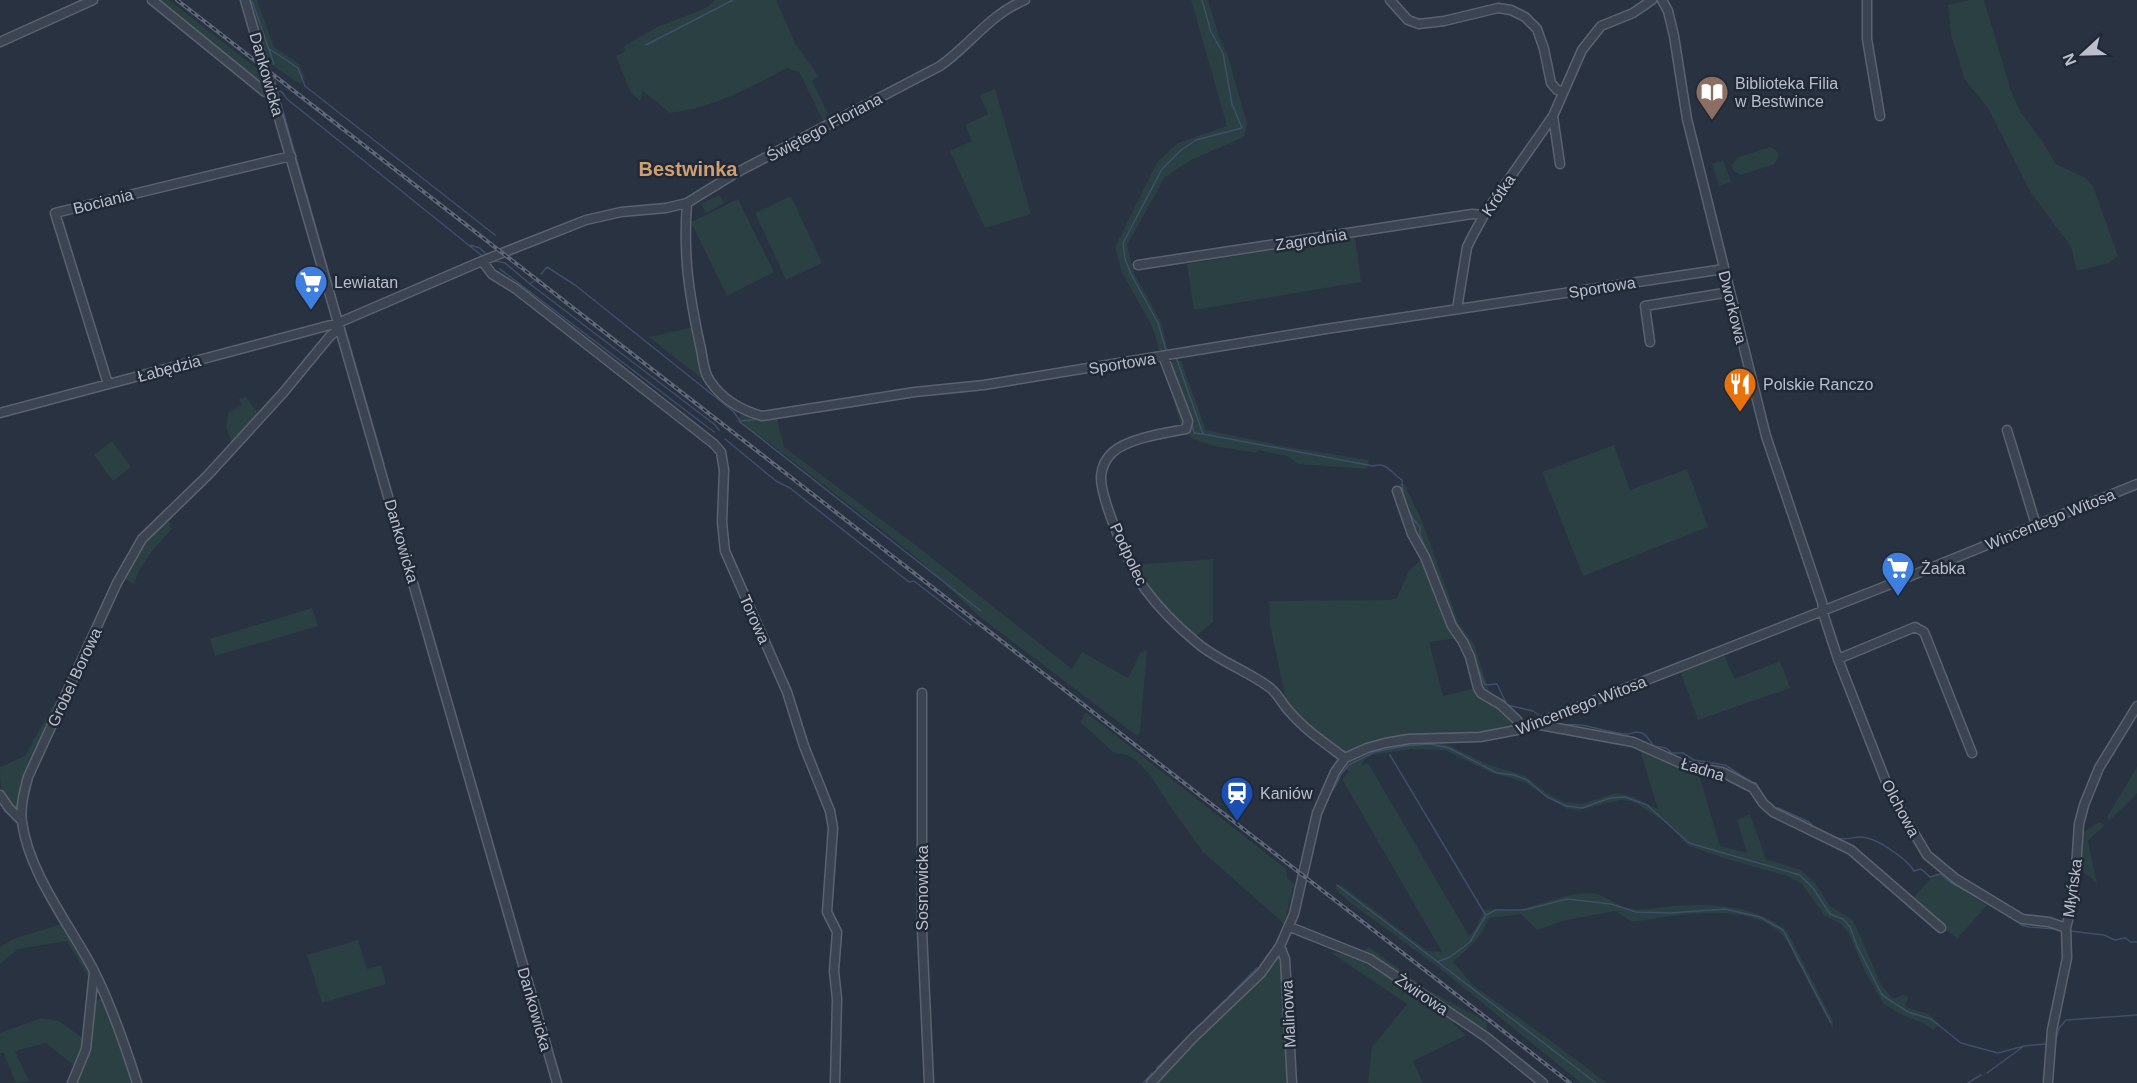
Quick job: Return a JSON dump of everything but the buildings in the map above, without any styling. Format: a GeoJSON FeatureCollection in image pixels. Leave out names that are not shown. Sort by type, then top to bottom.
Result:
{"type":"FeatureCollection","features":[{"type":"Feature","properties":{"kind":"street"},"geometry":{"type":"LineString","coordinates":[[0,42],[93,0]]}},
{"type":"Feature","properties":{"kind":"street"},"geometry":{"type":"LineString","coordinates":[[152,0],[265,92],[272,94]]}},
{"type":"Feature","properties":{"kind":"street","name":"Dankowicka"},"geometry":{"type":"LineString","coordinates":[[245,0],[557,1083]]}},
{"type":"Feature","properties":{"kind":"street","name":"Świętego Floriana"},"geometry":{"type":"LineString","coordinates":[[339,326],[482,261],[586,220],[621,212],[666,208],[687,203],[734,174],[940,66],[959,52],[993,17],[1024,0]]}},
{"type":"Feature","properties":{"kind":"street"},"geometry":{"type":"LineString","coordinates":[[1390,0],[1408,20],[1419,24],[1444,21],[1498,8],[1511,10],[1525,17],[1537,29],[1551,83],[1557,90],[1563,92],[1591,36],[1601,26],[1633,13],[1652,0]]}},
{"type":"Feature","properties":{"kind":"street","name":"Dworkowa"},"geometry":{"type":"LineString","coordinates":[[1662,0],[1668,11],[1674,36],[1687,119],[1766,436],[1823,610]]}},
{"type":"Feature","properties":{"kind":"street"},"geometry":{"type":"LineString","coordinates":[[1867,0],[1868,39],[1880,116]]}},
{"type":"Feature","properties":{"kind":"street","name":"Krótka"},"geometry":{"type":"LineString","coordinates":[[1457,309],[1467,247],[1484,215],[1553,116],[1563,92]]}},
{"type":"Feature","properties":{"kind":"street"},"geometry":{"type":"LineString","coordinates":[[1553,116],[1560,164]]}},
{"type":"Feature","properties":{"kind":"street","name":"Bociania"},"geometry":{"type":"LineString","coordinates":[[108,384],[55,213],[291,156]]}},
{"type":"Feature","properties":{"kind":"street","name":"Sportowa"},"geometry":{"type":"LineString","coordinates":[[687,203],[684,239],[687,276],[708,378],[719,393],[741,410],[762,416],[957,386],[984,385],[1457,309],[1724,269]]}},
{"type":"Feature","properties":{"kind":"street","name":"Zagrodnia"},"geometry":{"type":"LineString","coordinates":[[1138,265],[1472,214],[1484,215]]}},
{"type":"Feature","properties":{"kind":"street","name":"Torowa"},"geometry":{"type":"LineString","coordinates":[[482,261],[492,274],[516,289],[714,444],[721,452],[724,471],[722,522],[725,551],[787,692],[804,746],[830,811],[833,828],[827,912],[837,932],[834,971],[837,999],[835,1083]]}},
{"type":"Feature","properties":{"kind":"street"},"geometry":{"type":"LineString","coordinates":[[1650,342],[1645,306],[1730,292]]}},
{"type":"Feature","properties":{"kind":"street","name":"Łabędzia"},"geometry":{"type":"LineString","coordinates":[[0,413],[339,326]]}},
{"type":"Feature","properties":{"kind":"street","name":"Grobel Borowa"},"geometry":{"type":"LineString","coordinates":[[137,1083],[123,1038],[94,972],[43,881],[27,846],[22,821],[22,802],[28,777],[117,583],[142,539],[208,475],[283,393],[339,326]]}},
{"type":"Feature","properties":{"kind":"street","name":"Podpolec"},"geometry":{"type":"LineString","coordinates":[[1163,356],[1188,421],[1186,429],[1124,445],[1112,452],[1103,465],[1101,478],[1112,518],[1137,576],[1146,591],[1196,642],[1272,689],[1290,712],[1309,730],[1345,758]]}},
{"type":"Feature","properties":{"kind":"street"},"geometry":{"type":"LineString","coordinates":[[2007,430],[2036,525]]}},
{"type":"Feature","properties":{"kind":"street","name":"Wincentego Witosa"},"geometry":{"type":"LineString","coordinates":[[1345,758],[1385,743],[1419,738],[1480,737],[1522,729],[2137,484]]}},
{"type":"Feature","properties":{"kind":"street"},"geometry":{"type":"LineString","coordinates":[[1397,490],[1412,534],[1425,557],[1452,626],[1470,657],[1478,688],[1481,693],[1501,705],[1517,720],[1522,729]]}},
{"type":"Feature","properties":{"kind":"street","name":"Olchowa"},"geometry":{"type":"LineString","coordinates":[[1823,610],[1838,658],[1890,792],[1927,855],[1956,879],[2022,919],[2049,922],[2066,928]]}},
{"type":"Feature","properties":{"kind":"street"},"geometry":{"type":"LineString","coordinates":[[1838,658],[1915,627],[1924,632],[1972,753]]}},
{"type":"Feature","properties":{"kind":"street","name":"Sosnowicka"},"geometry":{"type":"LineString","coordinates":[[922,693],[922,930],[929,1083]]}},
{"type":"Feature","properties":{"kind":"street","name":"Młyńska"},"geometry":{"type":"LineString","coordinates":[[2048,1083],[2052,1030],[2067,958],[2066,928],[2074,897],[2079,824],[2099,768],[2137,706]]}},
{"type":"Feature","properties":{"kind":"street","name":"Ładna"},"geometry":{"type":"LineString","coordinates":[[1535,723],[1633,742],[1687,766],[1722,772],[1753,788],[1763,803],[1773,812],[1800,823],[1851,850],[1941,928]]}},
{"type":"Feature","properties":{"kind":"street"},"geometry":{"type":"LineString","coordinates":[[1151,1083],[1192,1039],[1261,973],[1280,946],[1290,927],[1304,877],[1317,813],[1335,772],[1345,758]]}},
{"type":"Feature","properties":{"kind":"street"},"geometry":{"type":"LineString","coordinates":[[0,795],[22,821]]}},
{"type":"Feature","properties":{"kind":"street","name":"Żwirowa"},"geometry":{"type":"LineString","coordinates":[[1290,927],[1370,959],[1486,1037],[1543,1083]]}},
{"type":"Feature","properties":{"kind":"street","name":"Malinowa"},"geometry":{"type":"LineString","coordinates":[[1280,946],[1285,959],[1292,1083]]}},
{"type":"Feature","properties":{"kind":"street"},"geometry":{"type":"LineString","coordinates":[[72,1083],[86,1049],[94,972]]}},
{"type":"Feature","properties":{"kind":"street"},"geometry":{"type":"LineString","coordinates":[[91,998],[104,996]]}},
{"type":"Feature","properties":{"kind":"green space"},"geometry":{"type":"Polygon","coordinates":[[[155,0],[169,0],[259,70],[267,89],[155,0]]]}},
{"type":"Feature","properties":{"kind":"green space"},"geometry":{"type":"Polygon","coordinates":[[[248,0],[257,0],[274,47],[299,64],[305,78],[300,84],[266,61],[248,0]]]}},
{"type":"Feature","properties":{"kind":"green space"},"geometry":{"type":"Polygon","coordinates":[[[715,0],[776,0],[795,43],[819,77],[812,81],[832,122],[825,125],[799,72],[787,68],[745,90],[685,111],[670,113],[643,91],[640,101],[630,91],[616,56],[625,52],[624,46],[657,27],[706,8],[715,0]]]}},
{"type":"Feature","properties":{"kind":"green space"},"geometry":{"type":"Polygon","coordinates":[[[1191,0],[1208,0],[1228,56],[1247,124],[1244,137],[1191,160],[1165,177],[1127,245],[1134,273],[1161,322],[1168,350],[1160,352],[1152,326],[1122,273],[1115,247],[1158,161],[1178,143],[1227,126],[1191,0]]]}},
{"type":"Feature","properties":{"kind":"green space"},"geometry":{"type":"Polygon","coordinates":[[[1970,0],[1984,0],[2011,91],[2021,113],[2056,164],[2086,178],[2093,186],[2118,256],[2109,263],[2077,271],[2071,247],[2031,193],[1988,108],[1965,80],[1951,35],[1948,5],[1970,0]]]}},
{"type":"Feature","properties":{"kind":"green space"},"geometry":{"type":"Polygon","coordinates":[[[995,89],[1031,214],[985,228],[950,151],[972,141],[965,125],[988,114],[980,95],[995,89]]]}},
{"type":"Feature","properties":{"kind":"green space"},"geometry":{"type":"Polygon","coordinates":[[[1770,147],[1779,155],[1775,164],[1741,175],[1733,171],[1732,165],[1737,158],[1770,147]]]}},
{"type":"Feature","properties":{"kind":"green space"},"geometry":{"type":"Polygon","coordinates":[[[1723,160],[1731,182],[1719,186],[1712,164],[1723,160]]]}},
{"type":"Feature","properties":{"kind":"green space"},"geometry":{"type":"Polygon","coordinates":[[[719,195],[724,203],[706,213],[701,204],[719,195]]]}},
{"type":"Feature","properties":{"kind":"green space"},"geometry":{"type":"Polygon","coordinates":[[[791,196],[822,263],[786,280],[755,213],[791,196]]]}},
{"type":"Feature","properties":{"kind":"green space"},"geometry":{"type":"Polygon","coordinates":[[[738,199],[774,272],[727,296],[691,222],[738,199]]]}},
{"type":"Feature","properties":{"kind":"green space"},"geometry":{"type":"Polygon","coordinates":[[[1355,237],[1361,282],[1194,310],[1187,264],[1355,237]]]}},
{"type":"Feature","properties":{"kind":"green space"},"geometry":{"type":"Polygon","coordinates":[[[694,327],[705,381],[649,337],[694,327]]]}},
{"type":"Feature","properties":{"kind":"green space"},"geometry":{"type":"Polygon","coordinates":[[[1173,360],[1181,361],[1206,430],[1287,447],[1369,460],[1367,469],[1298,464],[1288,456],[1258,450],[1257,453],[1213,446],[1191,438],[1181,426],[1172,396],[1176,382],[1169,366],[1173,360]]]}},
{"type":"Feature","properties":{"kind":"green space"},"geometry":{"type":"Polygon","coordinates":[[[246,397],[259,415],[232,444],[226,428],[228,413],[241,406],[239,399],[246,397]]]}},
{"type":"Feature","properties":{"kind":"green space"},"geometry":{"type":"Polygon","coordinates":[[[744,413],[761,419],[777,419],[784,447],[918,547],[1072,669],[1082,652],[1128,678],[1140,653],[1147,650],[1140,732],[1137,736],[980,617],[914,555],[767,441],[736,421],[744,413]]]}},
{"type":"Feature","properties":{"kind":"green space"},"geometry":{"type":"Polygon","coordinates":[[[112,441],[131,467],[113,481],[94,455],[112,441]]]}},
{"type":"Feature","properties":{"kind":"green space"},"geometry":{"type":"Polygon","coordinates":[[[1614,445],[1630,490],[1687,469],[1708,527],[1583,576],[1542,472],[1614,445]]]}},
{"type":"Feature","properties":{"kind":"green space"},"geometry":{"type":"Polygon","coordinates":[[[1400,483],[1405,485],[1422,521],[1459,624],[1474,644],[1491,697],[1482,692],[1419,543],[1399,490],[1400,483]]]}},
{"type":"Feature","properties":{"kind":"green space"},"geometry":{"type":"Polygon","coordinates":[[[167,518],[172,529],[145,561],[134,584],[122,577],[144,542],[167,518]]]}},
{"type":"Feature","properties":{"kind":"green space"},"geometry":{"type":"Polygon","coordinates":[[[1424,558],[1459,638],[1429,642],[1443,696],[1477,688],[1500,706],[1517,725],[1472,734],[1408,735],[1348,752],[1342,751],[1309,729],[1287,704],[1270,625],[1269,601],[1391,600],[1397,598],[1409,570],[1424,558]]]}},
{"type":"Feature","properties":{"kind":"green space"},"geometry":{"type":"Polygon","coordinates":[[[1213,559],[1213,622],[1195,637],[1148,589],[1134,565],[1213,559]]]}},
{"type":"Feature","properties":{"kind":"green space"},"geometry":{"type":"Polygon","coordinates":[[[312,608],[318,626],[215,656],[210,639],[312,608]]]}},
{"type":"Feature","properties":{"kind":"green space"},"geometry":{"type":"Polygon","coordinates":[[[1724,654],[1734,679],[1780,661],[1790,688],[1698,720],[1680,671],[1724,654]]]}},
{"type":"Feature","properties":{"kind":"green space"},"geometry":{"type":"Polygon","coordinates":[[[68,683],[26,775],[19,815],[3,793],[0,767],[25,756],[61,691],[68,683]]]}},
{"type":"Feature","properties":{"kind":"green space"},"geometry":{"type":"Polygon","coordinates":[[[1086,712],[1286,869],[1287,878],[1296,886],[1293,887],[1284,924],[1203,852],[1150,775],[1136,760],[1127,755],[1114,753],[1080,722],[1086,712]]]}},
{"type":"Feature","properties":{"kind":"green space"},"geometry":{"type":"Polygon","coordinates":[[[1438,740],[1489,765],[1524,775],[1548,794],[1564,802],[1582,804],[1616,793],[1633,797],[1658,809],[1639,747],[1698,771],[1720,846],[1747,853],[1737,820],[1750,814],[1766,859],[1801,870],[1815,883],[1830,906],[1853,920],[1882,986],[1893,999],[1903,995],[1908,997],[1905,1007],[1928,1014],[1940,1024],[1933,1030],[1883,1003],[1865,972],[1848,932],[1841,924],[1824,915],[1802,884],[1787,876],[1689,846],[1665,822],[1631,801],[1620,800],[1579,810],[1567,809],[1524,782],[1492,773],[1445,750],[1412,749],[1373,755],[1364,760],[1361,766],[1368,763],[1469,936],[1475,930],[1484,910],[1520,909],[1580,893],[1599,895],[1635,909],[1702,905],[1747,911],[1775,922],[1787,931],[1833,1021],[1833,1029],[1790,947],[1779,932],[1764,922],[1747,917],[1708,913],[1632,922],[1615,911],[1562,921],[1537,930],[1521,914],[1489,918],[1478,937],[1453,962],[1474,986],[1607,1083],[1581,1083],[1438,967],[1348,901],[1335,888],[1340,884],[1428,951],[1442,952],[1342,779],[1349,772],[1343,766],[1362,754],[1388,747],[1438,740]]]}},
{"type":"Feature","properties":{"kind":"green space"},"geometry":{"type":"Polygon","coordinates":[[[2137,767],[2137,793],[2110,820],[2107,817],[2137,767]]]}},
{"type":"Feature","properties":{"kind":"green space"},"geometry":{"type":"Polygon","coordinates":[[[2099,822],[2104,825],[2088,841],[2097,884],[2077,866],[2081,834],[2099,822]]]}},
{"type":"Feature","properties":{"kind":"green space"},"geometry":{"type":"Polygon","coordinates":[[[1936,873],[1987,905],[1957,939],[1911,900],[1936,873]]]}},
{"type":"Feature","properties":{"kind":"green space"},"geometry":{"type":"Polygon","coordinates":[[[65,923],[91,973],[88,977],[67,941],[18,949],[0,964],[0,947],[13,939],[65,923]]]}},
{"type":"Feature","properties":{"kind":"green space"},"geometry":{"type":"Polygon","coordinates":[[[358,940],[367,969],[381,965],[386,984],[322,1003],[307,955],[358,940]]]}},
{"type":"Feature","properties":{"kind":"green space"},"geometry":{"type":"Polygon","coordinates":[[[1369,947],[1428,990],[1487,1022],[1486,1032],[1464,1019],[1452,1022],[1466,1035],[1413,1061],[1423,1083],[1368,1083],[1372,1047],[1407,1004],[1330,952],[1356,956],[1369,947]]]}},
{"type":"Feature","properties":{"kind":"green space"},"geometry":{"type":"Polygon","coordinates":[[[1278,955],[1282,959],[1289,1083],[1158,1083],[1190,1048],[1256,984],[1278,955]]]}},
{"type":"Feature","properties":{"kind":"green space"},"geometry":{"type":"Polygon","coordinates":[[[103,999],[132,1083],[74,1083],[93,1000],[103,999]]]}},
{"type":"Feature","properties":{"kind":"green space"},"geometry":{"type":"Polygon","coordinates":[[[41,1018],[59,1021],[85,1040],[76,1067],[46,1043],[15,1051],[29,1081],[16,1083],[4,1053],[0,1053],[0,1033],[41,1018]]]}},
{"type":"Feature","properties":{"kind":"waterway"},"geometry":{"type":"LineString","coordinates":[[646,45],[733,0]]}},
{"type":"Feature","properties":{"kind":"waterway"},"geometry":{"type":"LineString","coordinates":[[1166,350],[1158,323],[1131,274],[1125,259],[1123,243],[1162,169],[1181,150],[1196,140],[1242,128],[1232,104],[1223,53],[1211,32],[1202,0]]}},
{"type":"Feature","properties":{"kind":"waterway"},"geometry":{"type":"LineString","coordinates":[[252,1],[274,64]]}},
{"type":"Feature","properties":{"kind":"waterway"},"geometry":{"type":"LineString","coordinates":[[268,48],[298,68],[305,86],[495,235]]}},
{"type":"Feature","properties":{"kind":"waterway"},"geometry":{"type":"LineString","coordinates":[[275,81],[277,90],[282,92],[287,99],[481,255]]}},
{"type":"Feature","properties":{"kind":"waterway"},"geometry":{"type":"LineString","coordinates":[[277,90],[341,316]]}},
{"type":"Feature","properties":{"kind":"waterway"},"geometry":{"type":"LineString","coordinates":[[470,245],[480,248],[486,254]]}},
{"type":"Feature","properties":{"kind":"waterway"},"geometry":{"type":"LineString","coordinates":[[495,261],[505,263],[530,284],[534,281]]}},
{"type":"Feature","properties":{"kind":"waterway"},"geometry":{"type":"LineString","coordinates":[[541,274],[547,267],[575,285],[734,412],[740,421],[762,419]]}},
{"type":"Feature","properties":{"kind":"waterway"},"geometry":{"type":"LineString","coordinates":[[500,269],[714,432]]}},
{"type":"Feature","properties":{"kind":"waterway"},"geometry":{"type":"LineString","coordinates":[[530,284],[719,430]]}},
{"type":"Feature","properties":{"kind":"waterway"},"geometry":{"type":"LineString","coordinates":[[344,325],[384,464]]}},
{"type":"Feature","properties":{"kind":"waterway"},"geometry":{"type":"LineString","coordinates":[[1228,349],[1330,333]]}},
{"type":"Feature","properties":{"kind":"waterway"},"geometry":{"type":"LineString","coordinates":[[1176,357],[1203,434],[1373,466],[1382,465],[1402,480],[1406,505],[1420,527],[1420,535],[1431,562]]}},
{"type":"Feature","properties":{"kind":"waterway"},"geometry":{"type":"LineString","coordinates":[[1144,363],[1152,362]]}},
{"type":"Feature","properties":{"kind":"waterway"},"geometry":{"type":"LineString","coordinates":[[1172,368],[1186,405]]}},
{"type":"Feature","properties":{"kind":"waterway"},"geometry":{"type":"LineString","coordinates":[[1191,418],[1194,433],[1202,434]]}},
{"type":"Feature","properties":{"kind":"waterway"},"geometry":{"type":"LineString","coordinates":[[740,422],[981,611]]}},
{"type":"Feature","properties":{"kind":"waterway"},"geometry":{"type":"LineString","coordinates":[[725,439],[776,481],[790,488],[909,582],[914,581],[971,625]]}},
{"type":"Feature","properties":{"kind":"waterway"},"geometry":{"type":"LineString","coordinates":[[1467,642],[1485,685],[1497,684],[1507,705],[1533,711],[1539,715]]}},
{"type":"Feature","properties":{"kind":"waterway"},"geometry":{"type":"LineString","coordinates":[[1563,725],[1586,726],[1624,734],[1639,732],[1645,735],[1654,746],[1666,748],[1672,753],[1683,753],[1694,760],[1725,765],[1748,780]]}},
{"type":"Feature","properties":{"kind":"waterway"},"geometry":{"type":"LineString","coordinates":[[1333,790],[1349,765],[1374,752],[1430,744],[1449,748],[1497,773],[1514,775],[1527,780],[1547,797],[1566,806],[1582,808],[1610,798],[1625,797],[1647,805],[1689,843],[1800,875],[1813,888],[1830,914],[1843,919],[1850,927],[1882,995],[1908,1012],[1931,1019],[1961,1043],[1998,1053],[2024,1046]]}},
{"type":"Feature","properties":{"kind":"waterway"},"geometry":{"type":"LineString","coordinates":[[1390,755],[1485,914]]}},
{"type":"Feature","properties":{"kind":"waterway"},"geometry":{"type":"LineString","coordinates":[[1754,783],[1764,797]]}},
{"type":"Feature","properties":{"kind":"waterway"},"geometry":{"type":"LineString","coordinates":[[1774,809],[1778,808],[1809,822],[1815,828]]}},
{"type":"Feature","properties":{"kind":"waterway"},"geometry":{"type":"LineString","coordinates":[[1835,838],[1859,837],[1873,840],[1898,855],[1914,871],[1921,869],[1930,877],[1940,874],[1984,901]]}},
{"type":"Feature","properties":{"kind":"waterway"},"geometry":{"type":"LineString","coordinates":[[1337,885],[1596,1083]]}},
{"type":"Feature","properties":{"kind":"waterway"},"geometry":{"type":"LineString","coordinates":[[1437,962],[1450,957],[1470,942],[1486,915],[1496,910],[1524,910],[1567,899],[1611,904],[1636,912],[1670,913],[1725,909],[1760,917],[1783,930],[1831,1023]]}},
{"type":"Feature","properties":{"kind":"waterway"},"geometry":{"type":"LineString","coordinates":[[2021,925],[2056,929]]}},
{"type":"Feature","properties":{"kind":"waterway"},"geometry":{"type":"LineString","coordinates":[[2070,931],[2104,935],[2115,940],[2125,938],[2131,942],[2137,942]]}},
{"type":"Feature","properties":{"kind":"waterway"},"geometry":{"type":"LineString","coordinates":[[1229,996],[1257,968]]}},
{"type":"Feature","properties":{"kind":"waterway"},"geometry":{"type":"LineString","coordinates":[[1206,1019],[1225,1000]]}},
{"type":"Feature","properties":{"kind":"waterway"},"geometry":{"type":"LineString","coordinates":[[2055,1043],[2059,1028],[2066,1020],[2137,1015]]}},
{"type":"Feature","properties":{"kind":"waterway"},"geometry":{"type":"LineString","coordinates":[[1157,1068],[1199,1025]]}},
{"type":"Feature","properties":{"kind":"waterway"},"geometry":{"type":"LineString","coordinates":[[1987,1073],[2024,1046],[2046,1044]]}},
{"type":"Feature","properties":{"kind":"waterway"},"geometry":{"type":"LineString","coordinates":[[1143,1083],[1152,1073]]}},
{"type":"Feature","properties":{"kind":"waterway"},"geometry":{"type":"LineString","coordinates":[[1968,1083],[1981,1075]]}},
{"type":"Feature","properties":{"kind":"railway"},"geometry":{"type":"LineString","coordinates":[[177,0],[1570,1083]]}},
{"type":"Feature","properties":{"kind":"place","name":"Biblioteka Filia w Bestwince"},"geometry":{"type":"Point","coordinates":[1712,121]}},
{"type":"Feature","properties":{"kind":"place","name":"Lewiatan"},"geometry":{"type":"Point","coordinates":[311,311]}},
{"type":"Feature","properties":{"kind":"place","name":"Polskie Ranczo"},"geometry":{"type":"Point","coordinates":[1740,413]}},
{"type":"Feature","properties":{"kind":"place","name":"Żabka"},"geometry":{"type":"Point","coordinates":[1898,597]}},
{"type":"Feature","properties":{"kind":"place","name":"Kaniów"},"geometry":{"type":"Point","coordinates":[1237,822]}},
{"type":"Feature","properties":{"kind":"district","name":"Bestwinka"},"geometry":{"type":"Point","coordinates":[688,169]}}]}
